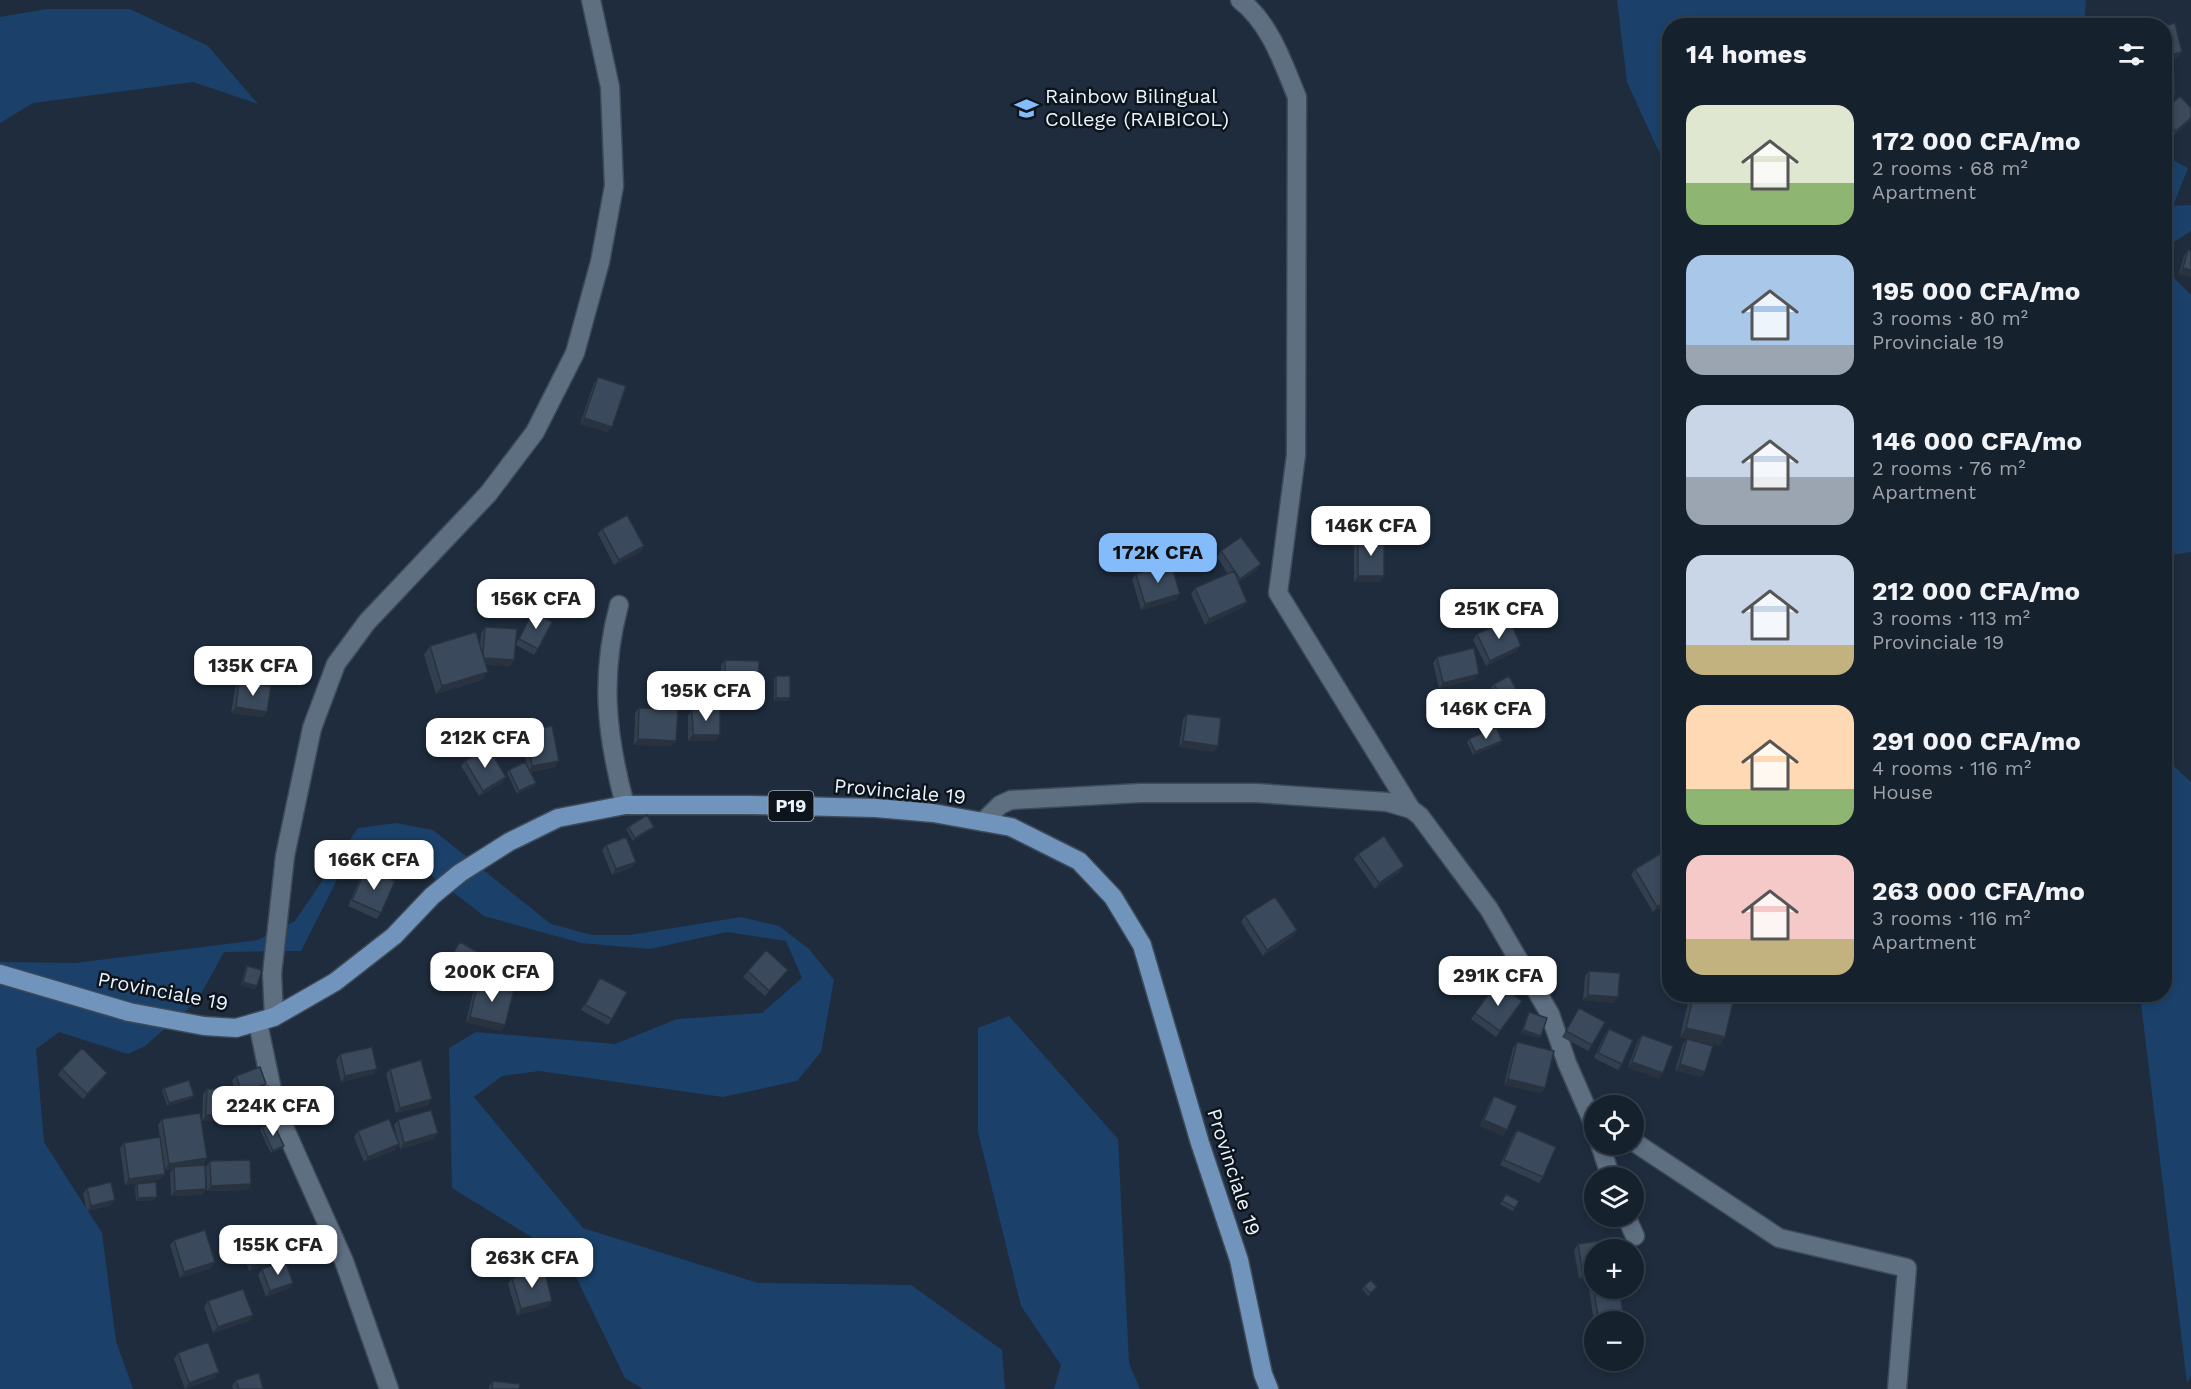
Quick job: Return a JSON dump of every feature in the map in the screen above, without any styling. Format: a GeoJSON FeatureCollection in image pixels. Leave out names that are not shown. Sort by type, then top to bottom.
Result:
{"type":"FeatureCollection","features":[{"type":"Feature","properties":{"kind":"main road","name":"Provinciale 19"},"geometry":{"type":"LineString","coordinates":[[0,974],[129,1012],[204,1026],[236,1028],[266,1020],[309,999],[358,966],[394,936],[446,884],[509,842],[558,818],[625,805],[876,808],[1011,827],[1030,834],[1079,861],[1113,897],[1142,945],[1200,1143],[1239,1260],[1263,1374],[1269,1389]]}},
{"type":"Feature","properties":{"kind":"street"},"geometry":{"type":"LineString","coordinates":[[389,1389],[344,1261],[276,1109],[266,1020],[285,856],[312,728],[336,664],[367,622],[501,476],[535,432],[574,353],[600,262],[614,186],[610,87],[591,0]]}},
{"type":"Feature","properties":{"kind":"street"},"geometry":{"type":"LineString","coordinates":[[1240,0],[1251,8],[1276,46],[1297,97],[1296,455],[1278,593],[1411,809],[1420,816],[1489,909],[1545,1005],[1567,1063],[1584,1099]]}},
{"type":"Feature","properties":{"kind":"street"},"geometry":{"type":"LineString","coordinates":[[619,605],[613,629],[605,687],[611,749],[625,805]]}},
{"type":"Feature","properties":{"kind":"street"},"geometry":{"type":"LineString","coordinates":[[983,822],[1000,805],[1011,800],[1140,794],[1256,793],[1387,802],[1411,809]]}},
{"type":"Feature","properties":{"kind":"street"},"geometry":{"type":"LineString","coordinates":[[1644,1149],[1779,1238],[1907,1268],[1897,1389]]}},
{"type":"Feature","properties":{"kind":"street"},"geometry":{"type":"LineString","coordinates":[[1631,1227],[1635,1236]]}},
{"type":"Feature","properties":{"kind":"shaded area"},"geometry":{"type":"Polygon","coordinates":[[[1617,0],[2086,0],[2085,18],[1662,18],[1662,159],[1627,82],[1617,0]]]}},
{"type":"Feature","properties":{"kind":"shaded area"},"geometry":{"type":"Polygon","coordinates":[[[47,9],[130,9],[208,46],[258,104],[193,82],[33,103],[0,123],[0,17],[47,9]]]}},
{"type":"Feature","properties":{"kind":"shaded area"},"geometry":{"type":"Polygon","coordinates":[[[2172,160],[2188,168],[2173,206],[2191,205],[2191,231],[2172,243],[2172,160]]]}},
{"type":"Feature","properties":{"kind":"shaded area"},"geometry":{"type":"Polygon","coordinates":[[[2172,276],[2191,295],[2191,552],[2172,555],[2172,276]]]}},
{"type":"Feature","properties":{"kind":"shaded area"},"geometry":{"type":"Polygon","coordinates":[[[2172,764],[2191,782],[2191,1376],[2187,1383],[2141,1002],[2172,1002],[2172,764]]]}},
{"type":"Feature","properties":{"kind":"shaded area"},"geometry":{"type":"Polygon","coordinates":[[[396,823],[433,830],[551,924],[592,935],[630,935],[741,917],[779,926],[809,949],[834,980],[821,1052],[797,1081],[723,1097],[539,1071],[502,1076],[474,1097],[583,1228],[758,1283],[911,1285],[1002,1350],[1005,1389],[643,1389],[625,1378],[576,1277],[541,1243],[452,1188],[449,1048],[476,1032],[615,1044],[677,1019],[762,1013],[802,978],[786,941],[727,932],[650,949],[581,943],[484,916],[410,859],[376,850],[342,870],[301,951],[224,952],[197,1001],[145,1046],[128,1054],[59,1032],[36,1049],[44,1142],[102,1233],[116,1341],[133,1389],[0,1389],[0,962],[75,963],[258,940],[295,921],[358,828],[396,823]]]}},
{"type":"Feature","properties":{"kind":"shaded area"},"geometry":{"type":"Polygon","coordinates":[[[1009,1016],[1118,1139],[1129,1363],[1140,1389],[1054,1389],[1061,1365],[1021,1306],[978,1132],[978,1028],[1009,1016]]]}},
{"type":"Feature","properties":{"kind":"building"},"geometry":{"type":"Polygon","coordinates":[[[2175,23],[2182,52],[2172,55],[2172,24],[2175,23]]]}},
{"type":"Feature","properties":{"kind":"building"},"geometry":{"type":"Polygon","coordinates":[[[2172,67],[2175,94],[2172,95],[2172,67]]]}},
{"type":"Feature","properties":{"kind":"building"},"geometry":{"type":"Polygon","coordinates":[[[2180,96],[2191,108],[2191,118],[2176,131],[2172,127],[2172,104],[2180,96]]]}},
{"type":"Feature","properties":{"kind":"building"},"geometry":{"type":"Polygon","coordinates":[[[2188,250],[2191,251],[2191,270],[2183,268],[2188,250]]]}},
{"type":"Feature","properties":{"kind":"building"},"geometry":{"type":"Polygon","coordinates":[[[598,377],[626,386],[612,427],[584,418],[598,377]]]}},
{"type":"Feature","properties":{"kind":"building"},"geometry":{"type":"Polygon","coordinates":[[[627,515],[644,546],[619,560],[602,529],[627,515]]]}},
{"type":"Feature","properties":{"kind":"building"},"geometry":{"type":"Polygon","coordinates":[[[1241,537],[1261,564],[1240,579],[1221,551],[1241,537]]]}},
{"type":"Feature","properties":{"kind":"building"},"geometry":{"type":"Polygon","coordinates":[[[1358,538],[1384,538],[1384,576],[1358,576],[1358,538]]]}},
{"type":"Feature","properties":{"kind":"building"},"geometry":{"type":"Polygon","coordinates":[[[1171,563],[1180,594],[1145,604],[1136,574],[1171,563]]]}},
{"type":"Feature","properties":{"kind":"building"},"geometry":{"type":"Polygon","coordinates":[[[1234,571],[1247,602],[1209,619],[1195,588],[1234,571]]]}},
{"type":"Feature","properties":{"kind":"building"},"geometry":{"type":"Polygon","coordinates":[[[533,612],[552,622],[538,649],[519,639],[533,612]]]}},
{"type":"Feature","properties":{"kind":"building"},"geometry":{"type":"Polygon","coordinates":[[[1509,619],[1521,646],[1490,661],[1477,634],[1509,619]]]}},
{"type":"Feature","properties":{"kind":"building"},"geometry":{"type":"Polygon","coordinates":[[[485,627],[517,629],[514,660],[484,658],[485,627]]]}},
{"type":"Feature","properties":{"kind":"building"},"geometry":{"type":"Polygon","coordinates":[[[476,632],[488,672],[442,686],[430,646],[476,632]]]}},
{"type":"Feature","properties":{"kind":"building"},"geometry":{"type":"Polygon","coordinates":[[[1474,648],[1479,674],[1443,683],[1437,657],[1474,648]]]}},
{"type":"Feature","properties":{"kind":"building"},"geometry":{"type":"Polygon","coordinates":[[[725,660],[759,661],[758,689],[725,688],[725,660]]]}},
{"type":"Feature","properties":{"kind":"building"},"geometry":{"type":"Polygon","coordinates":[[[776,676],[790,676],[790,698],[776,698],[776,676]]]}},
{"type":"Feature","properties":{"kind":"building"},"geometry":{"type":"Polygon","coordinates":[[[1509,676],[1517,691],[1502,699],[1494,684],[1509,676]]]}},
{"type":"Feature","properties":{"kind":"building"},"geometry":{"type":"Polygon","coordinates":[[[239,682],[271,686],[267,712],[236,707],[239,682]]]}},
{"type":"Feature","properties":{"kind":"building"},"geometry":{"type":"Polygon","coordinates":[[[639,708],[678,709],[676,741],[638,739],[639,708]]]}},
{"type":"Feature","properties":{"kind":"building"},"geometry":{"type":"Polygon","coordinates":[[[720,709],[720,735],[693,735],[692,710],[720,709]]]}},
{"type":"Feature","properties":{"kind":"building"},"geometry":{"type":"Polygon","coordinates":[[[1187,714],[1221,718],[1218,746],[1183,741],[1187,714]]]}},
{"type":"Feature","properties":{"kind":"building"},"geometry":{"type":"Polygon","coordinates":[[[552,726],[559,761],[532,766],[526,731],[552,726]]]}},
{"type":"Feature","properties":{"kind":"building"},"geometry":{"type":"Polygon","coordinates":[[[1496,727],[1502,741],[1475,752],[1469,739],[1496,727]]]}},
{"type":"Feature","properties":{"kind":"building"},"geometry":{"type":"Polygon","coordinates":[[[488,747],[506,777],[483,791],[465,761],[488,747]]]}},
{"type":"Feature","properties":{"kind":"building"},"geometry":{"type":"Polygon","coordinates":[[[525,762],[536,783],[519,791],[509,770],[525,762]]]}},
{"type":"Feature","properties":{"kind":"building"},"geometry":{"type":"Polygon","coordinates":[[[647,815],[654,827],[635,838],[628,827],[647,815]]]}},
{"type":"Feature","properties":{"kind":"building"},"geometry":{"type":"Polygon","coordinates":[[[1384,836],[1404,866],[1379,883],[1358,854],[1384,836]]]}},
{"type":"Feature","properties":{"kind":"building"},"geometry":{"type":"Polygon","coordinates":[[[626,837],[636,862],[616,869],[606,845],[626,837]]]}},
{"type":"Feature","properties":{"kind":"building"},"geometry":{"type":"Polygon","coordinates":[[[1662,853],[1662,904],[1657,907],[1635,869],[1662,853]]]}},
{"type":"Feature","properties":{"kind":"building"},"geometry":{"type":"Polygon","coordinates":[[[366,869],[395,881],[381,913],[352,900],[366,869]]]}},
{"type":"Feature","properties":{"kind":"building"},"geometry":{"type":"Polygon","coordinates":[[[1275,897],[1297,930],[1267,950],[1245,916],[1275,897]]]}},
{"type":"Feature","properties":{"kind":"building"},"geometry":{"type":"Polygon","coordinates":[[[460,942],[488,958],[476,978],[448,961],[460,942]]]}},
{"type":"Feature","properties":{"kind":"building"},"geometry":{"type":"Polygon","coordinates":[[[766,950],[788,970],[769,991],[748,971],[766,950]]]}},
{"type":"Feature","properties":{"kind":"building"},"geometry":{"type":"Polygon","coordinates":[[[247,966],[262,970],[257,986],[243,982],[247,966]]]}},
{"type":"Feature","properties":{"kind":"building"},"geometry":{"type":"Polygon","coordinates":[[[1589,971],[1620,973],[1618,997],[1588,995],[1589,971]]]}},
{"type":"Feature","properties":{"kind":"building"},"geometry":{"type":"Polygon","coordinates":[[[600,978],[627,992],[612,1019],[585,1005],[600,978]]]}},
{"type":"Feature","properties":{"kind":"building"},"geometry":{"type":"Polygon","coordinates":[[[478,982],[514,990],[505,1025],[470,1017],[478,982]]]}},
{"type":"Feature","properties":{"kind":"building"},"geometry":{"type":"Polygon","coordinates":[[[1497,983],[1522,1001],[1500,1031],[1475,1013],[1497,983]]]}},
{"type":"Feature","properties":{"kind":"building"},"geometry":{"type":"Polygon","coordinates":[[[1692,1002],[1733,1002],[1725,1037],[1686,1028],[1692,1002]]]}},
{"type":"Feature","properties":{"kind":"building"},"geometry":{"type":"Polygon","coordinates":[[[1579,1008],[1605,1022],[1592,1045],[1566,1031],[1579,1008]]]}},
{"type":"Feature","properties":{"kind":"building"},"geometry":{"type":"Polygon","coordinates":[[[1529,1012],[1547,1018],[1541,1036],[1523,1030],[1529,1012]]]}},
{"type":"Feature","properties":{"kind":"building"},"geometry":{"type":"Polygon","coordinates":[[[1609,1029],[1633,1040],[1622,1064],[1598,1053],[1609,1029]]]}},
{"type":"Feature","properties":{"kind":"building"},"geometry":{"type":"Polygon","coordinates":[[[1642,1035],[1673,1046],[1663,1073],[1632,1062],[1642,1035]]]}},
{"type":"Feature","properties":{"kind":"building"},"geometry":{"type":"Polygon","coordinates":[[[1687,1039],[1713,1046],[1705,1072],[1680,1064],[1687,1039]]]}},
{"type":"Feature","properties":{"kind":"building"},"geometry":{"type":"Polygon","coordinates":[[[1517,1042],[1554,1051],[1545,1088],[1508,1079],[1517,1042]]]}},
{"type":"Feature","properties":{"kind":"building"},"geometry":{"type":"Polygon","coordinates":[[[372,1047],[377,1069],[345,1076],[340,1054],[372,1047]]]}},
{"type":"Feature","properties":{"kind":"building"},"geometry":{"type":"Polygon","coordinates":[[[82,1048],[107,1073],[87,1094],[62,1069],[82,1048]]]}},
{"type":"Feature","properties":{"kind":"building"},"geometry":{"type":"Polygon","coordinates":[[[421,1060],[432,1099],[400,1108],[390,1069],[421,1060]]]}},
{"type":"Feature","properties":{"kind":"building"},"geometry":{"type":"Polygon","coordinates":[[[260,1067],[266,1084],[242,1092],[236,1076],[260,1067]]]}},
{"type":"Feature","properties":{"kind":"building"},"geometry":{"type":"Polygon","coordinates":[[[189,1080],[194,1096],[169,1103],[164,1088],[189,1080]]]}},
{"type":"Feature","properties":{"kind":"building"},"geometry":{"type":"Polygon","coordinates":[[[268,1086],[276,1115],[256,1121],[247,1093],[268,1086]]]}},
{"type":"Feature","properties":{"kind":"building"},"geometry":{"type":"Polygon","coordinates":[[[207,1089],[236,1089],[236,1115],[206,1115],[207,1089]]]}},
{"type":"Feature","properties":{"kind":"building"},"geometry":{"type":"Polygon","coordinates":[[[1494,1096],[1517,1106],[1507,1130],[1484,1120],[1494,1096]]]}},
{"type":"Feature","properties":{"kind":"building"},"geometry":{"type":"Polygon","coordinates":[[[431,1110],[438,1133],[404,1143],[398,1120],[431,1110]]]}},
{"type":"Feature","properties":{"kind":"building"},"geometry":{"type":"Polygon","coordinates":[[[200,1113],[207,1158],[169,1164],[162,1119],[200,1113]]]}},
{"type":"Feature","properties":{"kind":"building"},"geometry":{"type":"Polygon","coordinates":[[[389,1119],[399,1144],[368,1157],[358,1131],[389,1119]]]}},
{"type":"Feature","properties":{"kind":"building"},"geometry":{"type":"Polygon","coordinates":[[[273,1123],[284,1146],[273,1151],[262,1127],[273,1123]]]}},
{"type":"Feature","properties":{"kind":"building"},"geometry":{"type":"Polygon","coordinates":[[[1517,1130],[1556,1147],[1543,1177],[1504,1160],[1517,1130]]]}},
{"type":"Feature","properties":{"kind":"building"},"geometry":{"type":"Polygon","coordinates":[[[160,1137],[165,1174],[129,1179],[124,1143],[160,1137]]]}},
{"type":"Feature","properties":{"kind":"building"},"geometry":{"type":"Polygon","coordinates":[[[250,1160],[251,1184],[211,1186],[210,1161],[250,1160]]]}},
{"type":"Feature","properties":{"kind":"building"},"geometry":{"type":"Polygon","coordinates":[[[205,1165],[206,1189],[175,1191],[174,1167],[205,1165]]]}},
{"type":"Feature","properties":{"kind":"building"},"geometry":{"type":"Polygon","coordinates":[[[111,1182],[115,1200],[91,1206],[87,1188],[111,1182]]]}},
{"type":"Feature","properties":{"kind":"building"},"geometry":{"type":"Polygon","coordinates":[[[156,1182],[157,1197],[138,1198],[137,1184],[156,1182]]]}},
{"type":"Feature","properties":{"kind":"building"},"geometry":{"type":"Polygon","coordinates":[[[1506,1194],[1519,1201],[1515,1208],[1502,1201],[1506,1194]]]}},
{"type":"Feature","properties":{"kind":"building"},"geometry":{"type":"Polygon","coordinates":[[[269,1225],[281,1256],[253,1266],[242,1236],[269,1225]]]}},
{"type":"Feature","properties":{"kind":"building"},"geometry":{"type":"Polygon","coordinates":[[[205,1230],[215,1262],[184,1272],[174,1240],[205,1230]]]}},
{"type":"Feature","properties":{"kind":"building"},"geometry":{"type":"Polygon","coordinates":[[[1584,1243],[1584,1274],[1583,1274],[1578,1244],[1584,1243]]]}},
{"type":"Feature","properties":{"kind":"building"},"geometry":{"type":"Polygon","coordinates":[[[285,1260],[293,1283],[270,1291],[262,1269],[285,1260]]]}},
{"type":"Feature","properties":{"kind":"building"},"geometry":{"type":"Polygon","coordinates":[[[544,1269],[552,1301],[521,1309],[512,1278],[544,1269]]]}},
{"type":"Feature","properties":{"kind":"building"},"geometry":{"type":"Polygon","coordinates":[[[1371,1280],[1377,1287],[1370,1293],[1364,1286],[1371,1280]]]}},
{"type":"Feature","properties":{"kind":"building"},"geometry":{"type":"Polygon","coordinates":[[[243,1289],[253,1315],[218,1327],[208,1301],[243,1289]]]}},
{"type":"Feature","properties":{"kind":"building"},"geometry":{"type":"Polygon","coordinates":[[[1595,1299],[1621,1299],[1623,1311],[1597,1311],[1595,1299]]]}},
{"type":"Feature","properties":{"kind":"building"},"geometry":{"type":"Polygon","coordinates":[[[208,1342],[219,1372],[189,1383],[178,1353],[208,1342]]]}},
{"type":"Feature","properties":{"kind":"building"},"geometry":{"type":"Polygon","coordinates":[[[259,1373],[263,1389],[239,1389],[236,1380],[259,1373]]]}},
{"type":"Feature","properties":{"kind":"building"},"geometry":{"type":"Polygon","coordinates":[[[493,1381],[520,1384],[519,1389],[492,1389],[493,1381]]]}},
{"type":"Feature","properties":{"kind":"place","name":"Rainbow Bilingual College (RAIBICOL)"},"geometry":{"type":"Point","coordinates":[1027,108]}}]}
